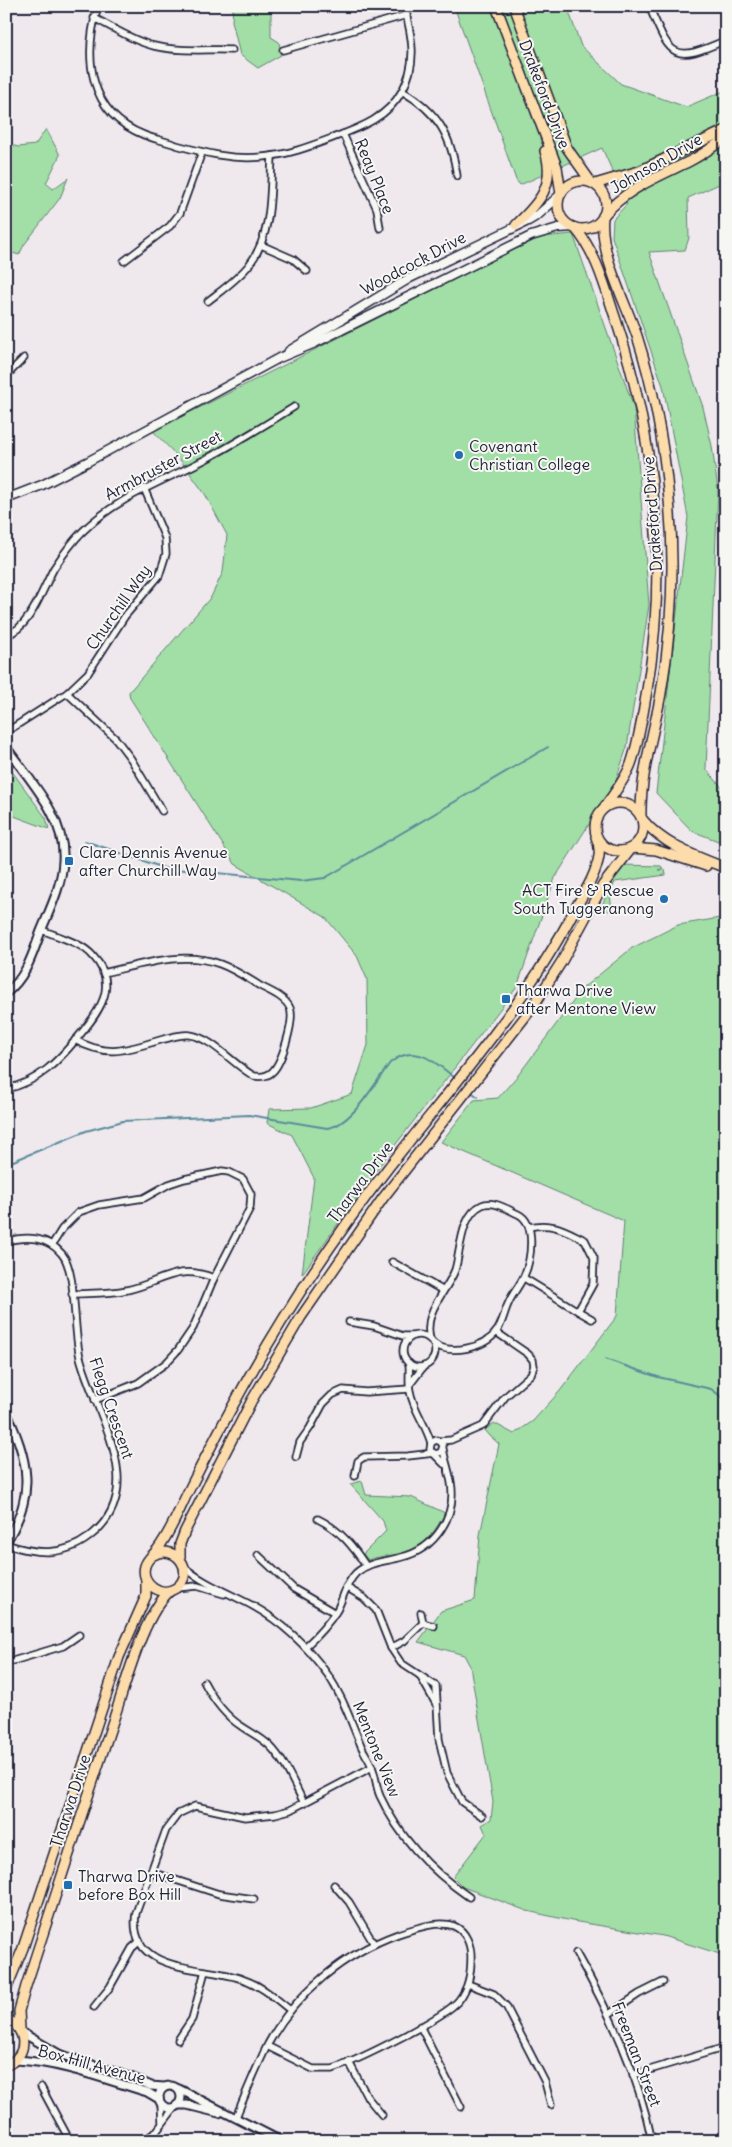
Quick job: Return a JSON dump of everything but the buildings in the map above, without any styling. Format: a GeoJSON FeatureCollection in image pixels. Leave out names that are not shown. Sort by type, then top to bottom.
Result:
{"type":"FeatureCollection","features":[{"type":"Feature","properties":{"kind":"main road","name":"Drakeford Drive"},"geometry":{"type":"LineString","coordinates":[[496,6],[557,167],[560,195]]}},
{"type":"Feature","properties":{"kind":"main road","name":"Drakeford Drive"},"geometry":{"type":"LineString","coordinates":[[514,6],[567,148],[593,183]]}},
{"type":"Feature","properties":{"kind":"main road","name":"Johnson Drive"},"geometry":{"type":"LineString","coordinates":[[593,183],[639,171],[726,130]]}},
{"type":"Feature","properties":{"kind":"main road"},"geometry":{"type":"LineString","coordinates":[[516,225],[536,206],[546,186],[549,167],[542,143],[545,134]]}},
{"type":"Feature","properties":{"kind":"main road","name":"Johnson Drive"},"geometry":{"type":"LineString","coordinates":[[603,216],[615,202],[633,189],[693,160],[726,138]]}},
{"type":"Feature","properties":{"kind":"main road"},"geometry":{"type":"LineString","coordinates":[[579,181],[593,183],[603,193],[606,201],[603,216],[594,226],[574,228],[560,214],[558,208],[560,195],[572,183],[579,181]]}},
{"type":"Feature","properties":{"kind":"main road","name":"Woodcock Drive"},"geometry":{"type":"LineString","coordinates":[[279,358],[410,278],[538,215],[560,195]]}},
{"type":"Feature","properties":{"kind":"main road","name":"Drakeford Drive"},"geometry":{"type":"LineString","coordinates":[[603,216],[605,246],[642,356],[657,416],[670,515],[672,587],[668,637],[660,702],[643,778],[641,817]]}},
{"type":"Feature","properties":{"kind":"main road","name":"Woodcock Drive"},"geometry":{"type":"LineString","coordinates":[[6,499],[42,485],[279,358],[314,343],[531,236],[558,228],[574,228]]}},
{"type":"Feature","properties":{"kind":"main road","name":"Drakeford Drive"},"geometry":{"type":"LineString","coordinates":[[574,228],[590,250],[623,341],[644,421],[656,526],[657,583],[655,634],[646,699],[631,764],[603,809]]}},
{"type":"Feature","properties":{"kind":"main road"},"geometry":{"type":"LineString","coordinates":[[641,817],[642,835],[638,843],[631,849],[623,852],[607,849],[596,837],[595,822],[603,809],[616,803],[624,804],[630,806],[641,817],[649,827],[682,850],[726,869]]}},
{"type":"Feature","properties":{"kind":"main road","name":"Tharwa Drive"},"geometry":{"type":"LineString","coordinates":[[152,1556],[166,1538],[234,1404],[299,1294],[378,1182],[516,1006],[562,934],[597,866],[600,847],[596,837]]}},
{"type":"Feature","properties":{"kind":"main road"},"geometry":{"type":"LineString","coordinates":[[631,849],[656,850],[726,869]]}},
{"type":"Feature","properties":{"kind":"main road","name":"Tharwa Drive"},"geometry":{"type":"LineString","coordinates":[[182,1563],[180,1544],[184,1531],[226,1450],[301,1317],[383,1198],[541,996],[583,926],[603,885],[631,849]]}},
{"type":"Feature","properties":{"kind":"main road"},"geometry":{"type":"LineString","coordinates":[[169,1552],[182,1563],[183,1579],[172,1589],[156,1590],[146,1580],[145,1567],[152,1556],[157,1553],[169,1552]]}},
{"type":"Feature","properties":{"kind":"main road","name":"Tharwa Drive"},"geometry":{"type":"LineString","coordinates":[[8,1985],[23,1948],[119,1657],[146,1596],[146,1580]]}},
{"type":"Feature","properties":{"kind":"main road","name":"Tharwa Drive"},"geometry":{"type":"LineString","coordinates":[[10,2065],[23,2047],[21,2004],[108,1735],[145,1629],[156,1606],[172,1589]]}},
{"type":"Feature","properties":{"kind":"main road"},"geometry":{"type":"LineString","coordinates":[[6,2019],[21,2031]]}},
{"type":"Feature","properties":{"kind":"street"},"geometry":{"type":"LineString","coordinates":[[98,6],[90,44],[90,61],[95,85],[104,102],[120,120],[143,135],[202,152],[228,157],[272,156],[301,149],[365,126],[377,119],[388,109],[402,91],[408,79],[413,53],[413,40],[404,6]]}},
{"type":"Feature","properties":{"kind":"street"},"geometry":{"type":"LineString","coordinates":[[650,6],[665,42],[674,51],[691,54],[726,40]]}},
{"type":"Feature","properties":{"kind":"street"},"geometry":{"type":"LineString","coordinates":[[284,50],[406,15]]}},
{"type":"Feature","properties":{"kind":"street"},"geometry":{"type":"LineString","coordinates":[[94,18],[154,46],[168,49],[232,50]]}},
{"type":"Feature","properties":{"kind":"street"},"geometry":{"type":"LineString","coordinates":[[402,91],[430,110],[443,128],[454,154],[457,176]]}},
{"type":"Feature","properties":{"kind":"street","name":"Reay Place"},"geometry":{"type":"LineString","coordinates":[[343,134],[376,209],[380,228]]}},
{"type":"Feature","properties":{"kind":"street"},"geometry":{"type":"LineString","coordinates":[[124,261],[170,226],[180,213],[202,152]]}},
{"type":"Feature","properties":{"kind":"street"},"geometry":{"type":"LineString","coordinates":[[208,301],[239,276],[249,265],[261,245],[269,214],[272,156]]}},
{"type":"Feature","properties":{"kind":"street"},"geometry":{"type":"LineString","coordinates":[[261,245],[293,259],[307,271]]}},
{"type":"Feature","properties":{"kind":"street"},"geometry":{"type":"LineString","coordinates":[[6,376],[24,358]]}},
{"type":"Feature","properties":{"kind":"street","name":"Armbruster Street"},"geometry":{"type":"LineString","coordinates":[[6,634],[18,629],[28,618],[55,568],[81,533],[112,506],[225,448],[294,407]]}},
{"type":"Feature","properties":{"kind":"street","name":"Churchill Way"},"geometry":{"type":"LineString","coordinates":[[6,732],[67,693],[94,665],[125,616],[156,581],[166,554],[165,538],[144,488]]}},
{"type":"Feature","properties":{"kind":"street"},"geometry":{"type":"LineString","coordinates":[[67,693],[116,739],[131,758],[162,811]]}},
{"type":"Feature","properties":{"kind":"street"},"geometry":{"type":"LineString","coordinates":[[6,747],[53,813],[62,839],[64,859],[61,875],[42,930],[24,973],[18,983],[6,993]]}},
{"type":"Feature","properties":{"kind":"street"},"geometry":{"type":"LineString","coordinates":[[6,1089],[30,1081],[43,1074],[75,1040],[102,1006],[106,986],[103,973],[92,955],[85,949],[42,930]]}},
{"type":"Feature","properties":{"kind":"street"},"geometry":{"type":"LineString","coordinates":[[75,1040],[94,1049],[112,1052],[177,1036],[191,1035],[204,1041],[254,1076],[260,1077],[269,1074],[278,1064],[291,1025],[290,1007],[283,999],[233,970],[206,960],[184,958],[103,973]]}},
{"type":"Feature","properties":{"kind":"street"},"geometry":{"type":"LineString","coordinates":[[6,1241],[28,1238],[43,1240],[52,1245],[70,1219],[89,1207],[144,1198],[169,1184],[184,1179],[222,1171],[229,1172],[242,1179],[248,1185],[251,1203],[214,1278],[193,1328],[178,1350],[166,1363],[138,1383],[94,1400]]}},
{"type":"Feature","properties":{"kind":"street"},"geometry":{"type":"LineString","coordinates":[[349,1322],[374,1326],[402,1336],[416,1335],[431,1341],[439,1348],[449,1350],[469,1348],[490,1338],[496,1332],[509,1302],[524,1278],[530,1257],[529,1227],[520,1215],[491,1203],[479,1206],[465,1226],[455,1270],[442,1290],[428,1323],[416,1335],[407,1340],[404,1347],[404,1356],[409,1362],[413,1365],[424,1366]]}},
{"type":"Feature","properties":{"kind":"street"},"geometry":{"type":"LineString","coordinates":[[529,1227],[548,1224],[585,1240],[594,1258],[593,1280],[578,1311]]}},
{"type":"Feature","properties":{"kind":"street","name":"Flegg Crescent"},"geometry":{"type":"LineString","coordinates":[[6,1543],[40,1552],[61,1551],[84,1541],[105,1522],[115,1502],[118,1488],[119,1472],[114,1452],[94,1400],[76,1339],[70,1269],[63,1255],[52,1245]]}},
{"type":"Feature","properties":{"kind":"street"},"geometry":{"type":"LineString","coordinates":[[392,1262],[442,1290]]}},
{"type":"Feature","properties":{"kind":"street"},"geometry":{"type":"LineString","coordinates":[[72,1294],[126,1290],[180,1273],[194,1273],[214,1278]]}},
{"type":"Feature","properties":{"kind":"street"},"geometry":{"type":"LineString","coordinates":[[524,1278],[592,1319]]}},
{"type":"Feature","properties":{"kind":"street"},"geometry":{"type":"LineString","coordinates":[[428,1323],[431,1341],[435,1350],[433,1357]]}},
{"type":"Feature","properties":{"kind":"street"},"geometry":{"type":"LineString","coordinates":[[420,1454],[430,1445],[441,1444],[483,1426],[504,1397],[533,1370],[533,1360],[528,1354],[496,1332]]}},
{"type":"Feature","properties":{"kind":"street"},"geometry":{"type":"LineString","coordinates":[[394,1334],[404,1347]]}},
{"type":"Feature","properties":{"kind":"street"},"geometry":{"type":"LineString","coordinates":[[409,1388],[415,1375],[433,1357],[449,1350]]}},
{"type":"Feature","properties":{"kind":"street"},"geometry":{"type":"LineString","coordinates":[[305,1647],[329,1623],[346,1587],[354,1575],[366,1566],[412,1554],[422,1549],[438,1534],[448,1516],[451,1502],[451,1482],[441,1444],[427,1428],[412,1400],[409,1388],[409,1362]]}},
{"type":"Feature","properties":{"kind":"street"},"geometry":{"type":"LineString","coordinates":[[296,1457],[300,1442],[323,1404],[332,1395],[343,1390],[366,1392],[409,1388]]}},
{"type":"Feature","properties":{"kind":"street"},"geometry":{"type":"LineString","coordinates":[[6,1411],[9,1423],[22,1449],[27,1479],[22,1510],[6,1543]]}},
{"type":"Feature","properties":{"kind":"street"},"geometry":{"type":"LineString","coordinates":[[427,1428],[430,1445],[435,1454],[446,1465]]}},
{"type":"Feature","properties":{"kind":"street"},"geometry":{"type":"LineString","coordinates":[[435,1454],[441,1444]]}},
{"type":"Feature","properties":{"kind":"street"},"geometry":{"type":"LineString","coordinates":[[355,1476],[358,1461],[364,1457],[435,1454]]}},
{"type":"Feature","properties":{"kind":"street"},"geometry":{"type":"LineString","coordinates":[[318,1520],[333,1526],[355,1548],[366,1566]]}},
{"type":"Feature","properties":{"kind":"street"},"geometry":{"type":"LineString","coordinates":[[258,1555],[294,1589],[334,1613]]}},
{"type":"Feature","properties":{"kind":"street","name":"Mentone View"},"geometry":{"type":"LineString","coordinates":[[182,1563],[199,1580],[270,1616],[305,1647],[328,1675],[339,1693],[372,1767],[380,1797],[402,1834],[430,1868],[469,1897]]}},
{"type":"Feature","properties":{"kind":"street","name":"Mentone View"},"geometry":{"type":"LineString","coordinates":[[172,1589],[197,1586],[233,1597]]}},
{"type":"Feature","properties":{"kind":"street"},"geometry":{"type":"LineString","coordinates":[[346,1587],[364,1598],[376,1610],[391,1648],[401,1663],[436,1686],[438,1692],[440,1748],[446,1773],[462,1802],[482,1816]]}},
{"type":"Feature","properties":{"kind":"street"},"geometry":{"type":"LineString","coordinates":[[421,1613],[423,1623]]}},
{"type":"Feature","properties":{"kind":"street"},"geometry":{"type":"LineString","coordinates":[[391,1648],[404,1641],[423,1623]]}},
{"type":"Feature","properties":{"kind":"street"},"geometry":{"type":"LineString","coordinates":[[423,1623],[434,1626]]}},
{"type":"Feature","properties":{"kind":"street"},"geometry":{"type":"LineString","coordinates":[[6,1662],[63,1646],[79,1635]]}},
{"type":"Feature","properties":{"kind":"street"},"geometry":{"type":"LineString","coordinates":[[420,1676],[437,1704]]}},
{"type":"Feature","properties":{"kind":"street"},"geometry":{"type":"LineString","coordinates":[[204,1682],[215,1701],[229,1717],[241,1727],[259,1736],[272,1748],[304,1803]]}},
{"type":"Feature","properties":{"kind":"street"},"geometry":{"type":"LineString","coordinates":[[290,2010],[256,1985],[242,1979],[160,1961],[152,1956],[140,1941],[136,1928],[136,1914],[166,1830],[171,1821],[186,1809],[203,1807],[237,1816],[260,1817],[283,1812],[372,1767]]}},
{"type":"Feature","properties":{"kind":"street"},"geometry":{"type":"LineString","coordinates":[[151,1872],[213,1893],[254,1899]]}},
{"type":"Feature","properties":{"kind":"street"},"geometry":{"type":"LineString","coordinates":[[334,1885],[349,1902],[374,1944]]}},
{"type":"Feature","properties":{"kind":"street"},"geometry":{"type":"LineString","coordinates":[[234,2116],[267,2046],[290,2010],[334,1967],[374,1944],[428,1926],[443,1924],[455,1927],[465,1935],[470,1947],[471,1970],[468,1984],[453,2007],[420,2026],[334,2069],[314,2069],[267,2046]]}},
{"type":"Feature","properties":{"kind":"street"},"geometry":{"type":"LineString","coordinates":[[94,2007],[110,1987],[132,1948],[140,1941]]}},
{"type":"Feature","properties":{"kind":"street","name":"Freeman Street"},"geometry":{"type":"LineString","coordinates":[[576,1953],[609,2014],[633,2075],[652,2141]]}},
{"type":"Feature","properties":{"kind":"street"},"geometry":{"type":"LineString","coordinates":[[178,2040],[192,2019],[205,1970]]}},
{"type":"Feature","properties":{"kind":"street"},"geometry":{"type":"LineString","coordinates":[[609,2014],[639,1994],[663,1982]]}},
{"type":"Feature","properties":{"kind":"street"},"geometry":{"type":"LineString","coordinates":[[468,1984],[494,1994],[506,2006],[545,2082],[551,2105]]}},
{"type":"Feature","properties":{"kind":"street"},"geometry":{"type":"LineString","coordinates":[[420,2026],[461,2107]]}},
{"type":"Feature","properties":{"kind":"street","name":"Box Hill Avenue"},"geometry":{"type":"LineString","coordinates":[[21,2031],[59,2054],[133,2078],[151,2086],[164,2087]]}},
{"type":"Feature","properties":{"kind":"street"},"geometry":{"type":"LineString","coordinates":[[633,2075],[726,2047]]}},
{"type":"Feature","properties":{"kind":"street","name":"Box Hill Avenue"},"geometry":{"type":"LineString","coordinates":[[10,2065],[39,2061],[61,2066],[147,2092],[160,2101]]}},
{"type":"Feature","properties":{"kind":"street"},"geometry":{"type":"LineString","coordinates":[[349,2062],[368,2098],[382,2115]]}},
{"type":"Feature","properties":{"kind":"street"},"geometry":{"type":"LineString","coordinates":[[162,2122],[161,2090],[164,2087],[172,2086],[281,2141]]}},
{"type":"Feature","properties":{"kind":"street"},"geometry":{"type":"LineString","coordinates":[[41,2087],[70,2141]]}},
{"type":"Feature","properties":{"kind":"street"},"geometry":{"type":"LineString","coordinates":[[143,2141],[156,2132],[176,2106],[181,2098],[179,2089]]}},
{"type":"Feature","properties":{"kind":"street"},"geometry":{"type":"LineString","coordinates":[[160,2101],[167,2108],[186,2105],[234,2116]]}},
{"type":"Feature","properties":{"kind":"green space"},"geometry":{"type":"Polygon","coordinates":[[[233,6],[271,6],[271,37],[279,42],[281,55],[258,68],[240,55],[232,21],[233,6]]]}},
{"type":"Feature","properties":{"kind":"green space"},"geometry":{"type":"Polygon","coordinates":[[[454,6],[567,6],[581,46],[621,84],[686,107],[726,90],[726,181],[688,198],[689,238],[685,250],[649,252],[703,407],[712,446],[718,490],[706,769],[726,792],[726,844],[692,831],[656,793],[688,517],[663,386],[612,237],[613,219],[627,204],[602,148],[520,185],[516,180],[454,6]]]}},
{"type":"Feature","properties":{"kind":"green space"},"geometry":{"type":"Polygon","coordinates":[[[46,129],[60,155],[46,183],[53,189],[68,178],[60,198],[24,245],[19,255],[6,251],[6,143],[18,147],[35,145],[46,129]]]}},
{"type":"Feature","properties":{"kind":"green space"},"geometry":{"type":"Polygon","coordinates":[[[573,234],[634,408],[649,605],[627,747],[615,783],[555,878],[517,987],[383,1161],[302,1274],[314,1178],[292,1135],[267,1123],[269,1109],[311,1108],[352,1094],[368,1045],[367,979],[357,956],[325,917],[235,864],[130,698],[129,692],[211,597],[223,572],[227,535],[205,494],[178,457],[153,431],[509,252],[541,237],[573,234]]]}},
{"type":"Feature","properties":{"kind":"green space"},"geometry":{"type":"Polygon","coordinates":[[[6,763],[46,818],[49,829],[6,813],[6,763]]]}},
{"type":"Feature","properties":{"kind":"green space"},"geometry":{"type":"Polygon","coordinates":[[[622,865],[661,866],[663,868],[658,870],[665,870],[666,875],[615,882],[610,894],[612,910],[607,911],[603,903],[622,865]]]}},
{"type":"Feature","properties":{"kind":"green space"},"geometry":{"type":"Polygon","coordinates":[[[726,917],[726,1956],[663,1936],[572,1921],[527,1911],[463,1887],[453,1877],[486,1834],[482,1825],[491,1819],[493,1802],[470,1666],[464,1655],[418,1642],[441,1611],[475,1600],[480,1535],[499,1444],[485,1430],[494,1423],[514,1434],[533,1421],[560,1391],[617,1316],[624,1221],[441,1142],[474,1100],[498,1098],[519,1074],[584,987],[632,948],[678,925],[726,917]]]}},
{"type":"Feature","properties":{"kind":"green space"},"geometry":{"type":"Polygon","coordinates":[[[362,1481],[366,1495],[411,1497],[445,1513],[427,1539],[415,1549],[368,1560],[363,1554],[386,1531],[383,1521],[350,1484],[362,1481]]]}},
{"type":"Feature","properties":{"kind":"waterway"},"geometry":{"type":"LineString","coordinates":[[85,841],[164,868],[301,881],[325,878],[548,747]]}},
{"type":"Feature","properties":{"kind":"waterway"},"geometry":{"type":"LineString","coordinates":[[6,1164],[86,1131],[123,1121],[249,1115],[327,1128],[336,1125],[354,1111],[390,1063],[408,1054],[416,1054],[432,1061],[455,1078]]}},
{"type":"Feature","properties":{"kind":"waterway"},"geometry":{"type":"LineString","coordinates":[[470,1091],[478,1097]]}},
{"type":"Feature","properties":{"kind":"waterway"},"geometry":{"type":"LineString","coordinates":[[605,1359],[658,1377],[711,1389],[726,1400]]}},
{"type":"Feature","properties":{"kind":"place","name":"Covenant Christian College"},"geometry":{"type":"Point","coordinates":[459,455]}},
{"type":"Feature","properties":{"kind":"place","name":"Clare Dennis Avenue after Churchill Way"},"geometry":{"type":"Point","coordinates":[69,861]}},
{"type":"Feature","properties":{"kind":"place","name":"ACT Fire & Rescue South Tuggeranong"},"geometry":{"type":"Point","coordinates":[664,899]}},
{"type":"Feature","properties":{"kind":"place","name":"Tharwa Drive after Mentone View"},"geometry":{"type":"Point","coordinates":[506,999]}},
{"type":"Feature","properties":{"kind":"place","name":"Tharwa Drive before Box Hill"},"geometry":{"type":"Point","coordinates":[68,1885]}}]}
